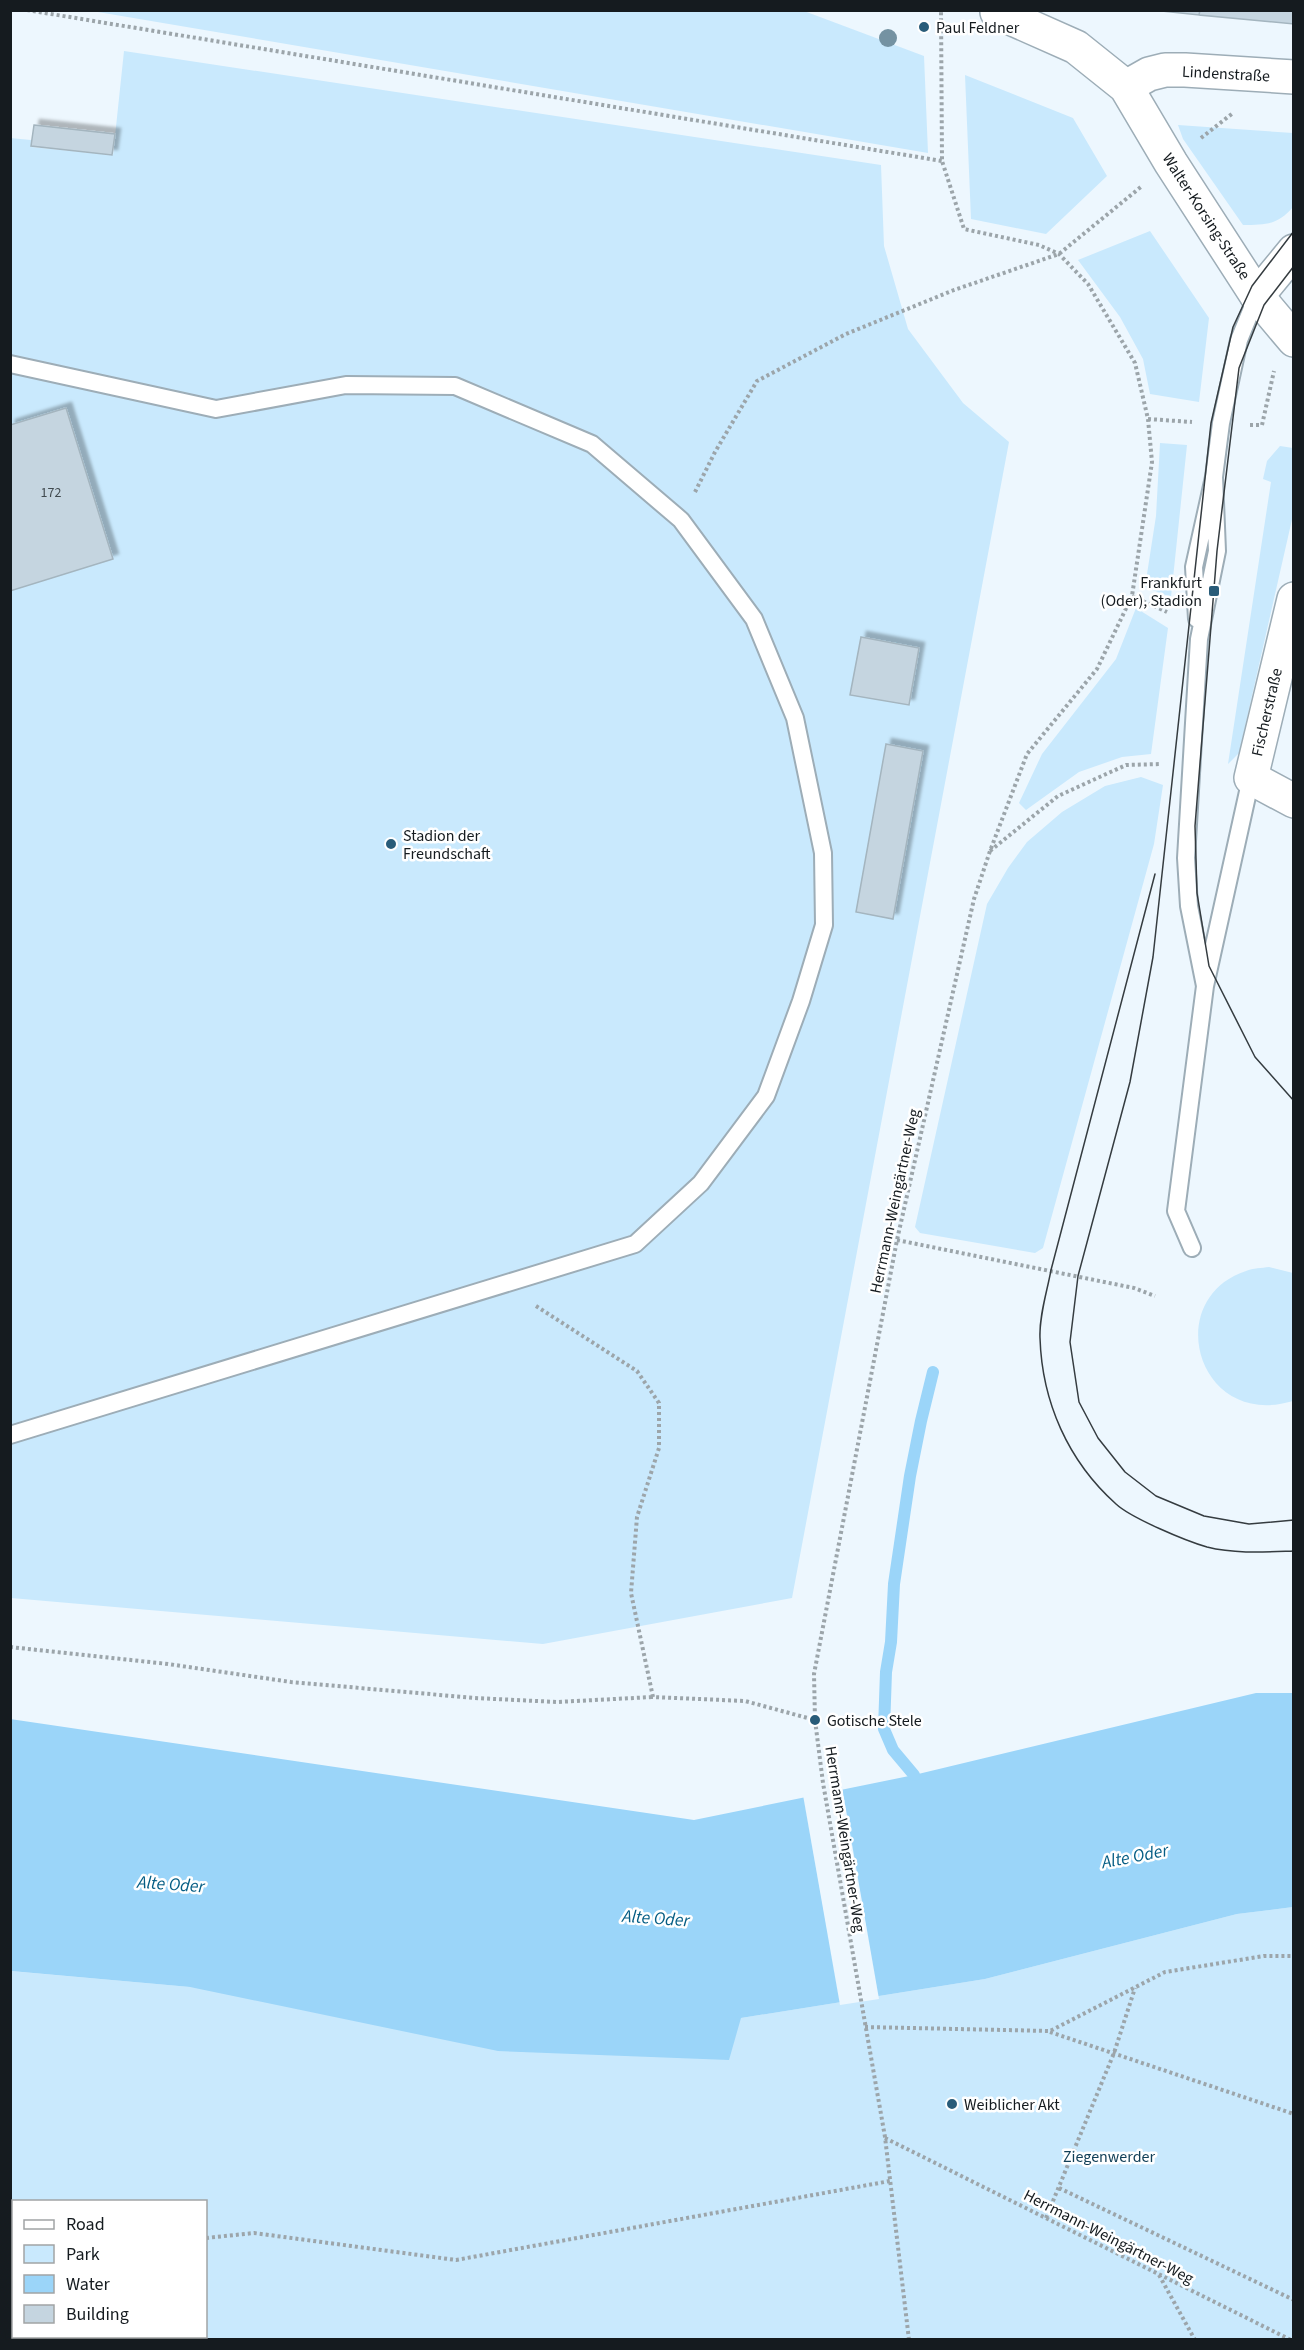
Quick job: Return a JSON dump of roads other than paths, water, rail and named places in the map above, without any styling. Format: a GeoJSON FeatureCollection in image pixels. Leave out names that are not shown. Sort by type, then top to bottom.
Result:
{"type":"FeatureCollection","features":[{"type":"Feature","properties":{"kind":"street"},"geometry":{"type":"LineString","coordinates":[[996,11],[1076,47],[1126,87]]}},
{"type":"Feature","properties":{"kind":"street","name":"Lindenstraße"},"geometry":{"type":"LineString","coordinates":[[1126,87],[1149,75],[1165,70],[1286,77]]}},
{"type":"Feature","properties":{"kind":"street","name":"Walter-Korsing-Straße"},"geometry":{"type":"LineString","coordinates":[[1126,87],[1171,163],[1257,296],[1293,340]]}},
{"type":"Feature","properties":{"kind":"street"},"geometry":{"type":"LineString","coordinates":[[1257,296],[1293,251]]}},
{"type":"Feature","properties":{"kind":"street","name":"Fischerstraße"},"geometry":{"type":"LineString","coordinates":[[1293,600],[1251,778],[1293,801]]}},
{"type":"Feature","properties":{"kind":"lane"},"geometry":{"type":"LineString","coordinates":[[1205,986],[1189,906],[1186,858],[1199,639],[1218,551],[1214,477],[1221,423],[1239,340],[1257,296]]}},
{"type":"Feature","properties":{"kind":"lane"},"geometry":{"type":"LineString","coordinates":[[10,364],[216,409],[346,385],[455,386],[592,444],[681,520],[754,619],[795,718],[823,853],[824,925],[801,1001],[766,1096],[701,1182],[635,1244],[10,1435]]}},
{"type":"Feature","properties":{"kind":"lane"},"geometry":{"type":"LineString","coordinates":[[1192,1248],[1176,1211],[1205,986],[1251,778]]}},
{"type":"Feature","properties":{"kind":"water","name":"Alte Oder"},"geometry":{"type":"Polygon","coordinates":[[[1256,1693],[1293,1693],[1293,1907],[1237,1914],[985,1979],[741,2018],[729,2060],[498,2051],[190,1987],[11,1971],[10,1719],[694,1820],[914,1775],[1256,1693]]]}},
{"type":"Feature","properties":{"kind":"waterway"},"geometry":{"type":"LineString","coordinates":[[914,1775],[893,1750],[884,1729],[886,1672],[891,1642],[894,1584],[910,1476],[933,1372]]}},
{"type":"Feature","properties":{"kind":"tram line"},"geometry":{"type":"LineString","coordinates":[[1294,231],[1252,286],[1233,327],[1211,423],[1153,957],[1130,1082],[1078,1276],[1070,1342],[1079,1402],[1098,1438],[1125,1472],[1156,1496],[1204,1516],[1249,1524],[1294,1520]]}},
{"type":"Feature","properties":{"kind":"tram line"},"geometry":{"type":"LineString","coordinates":[[1294,266],[1264,305],[1239,368],[1217,551],[1195,826],[1197,893],[1209,966],[1255,1057],[1294,1101]]}},
{"type":"Feature","properties":{"kind":"tram line"},"geometry":{"type":"LineString","coordinates":[[1155,874],[1051,1270],[1040,1338],[1046,1385],[1052,1407],[1071,1449],[1099,1487],[1123,1510],[1186,1540],[1207,1547],[1239,1552],[1294,1551]]}},
{"type":"Feature","properties":{"kind":"place","name":"Paul Feldner"},"geometry":{"type":"Point","coordinates":[924,27]}},
{"type":"Feature","properties":{"kind":"place","name":"Frankfurt (Oder), Stadion"},"geometry":{"type":"Point","coordinates":[1214,591]}},
{"type":"Feature","properties":{"kind":"place","name":"Stadion der Freundschaft"},"geometry":{"type":"Point","coordinates":[391,844]}},
{"type":"Feature","properties":{"kind":"place","name":"Gotische Stele"},"geometry":{"type":"Point","coordinates":[815,1720]}},
{"type":"Feature","properties":{"kind":"place","name":"Weiblicher Akt"},"geometry":{"type":"Point","coordinates":[952,2104]}},
{"type":"Feature","properties":{"kind":"park label","name":"Ziegenwerder"},"geometry":{"type":"Point","coordinates":[1109,2156]}}]}
